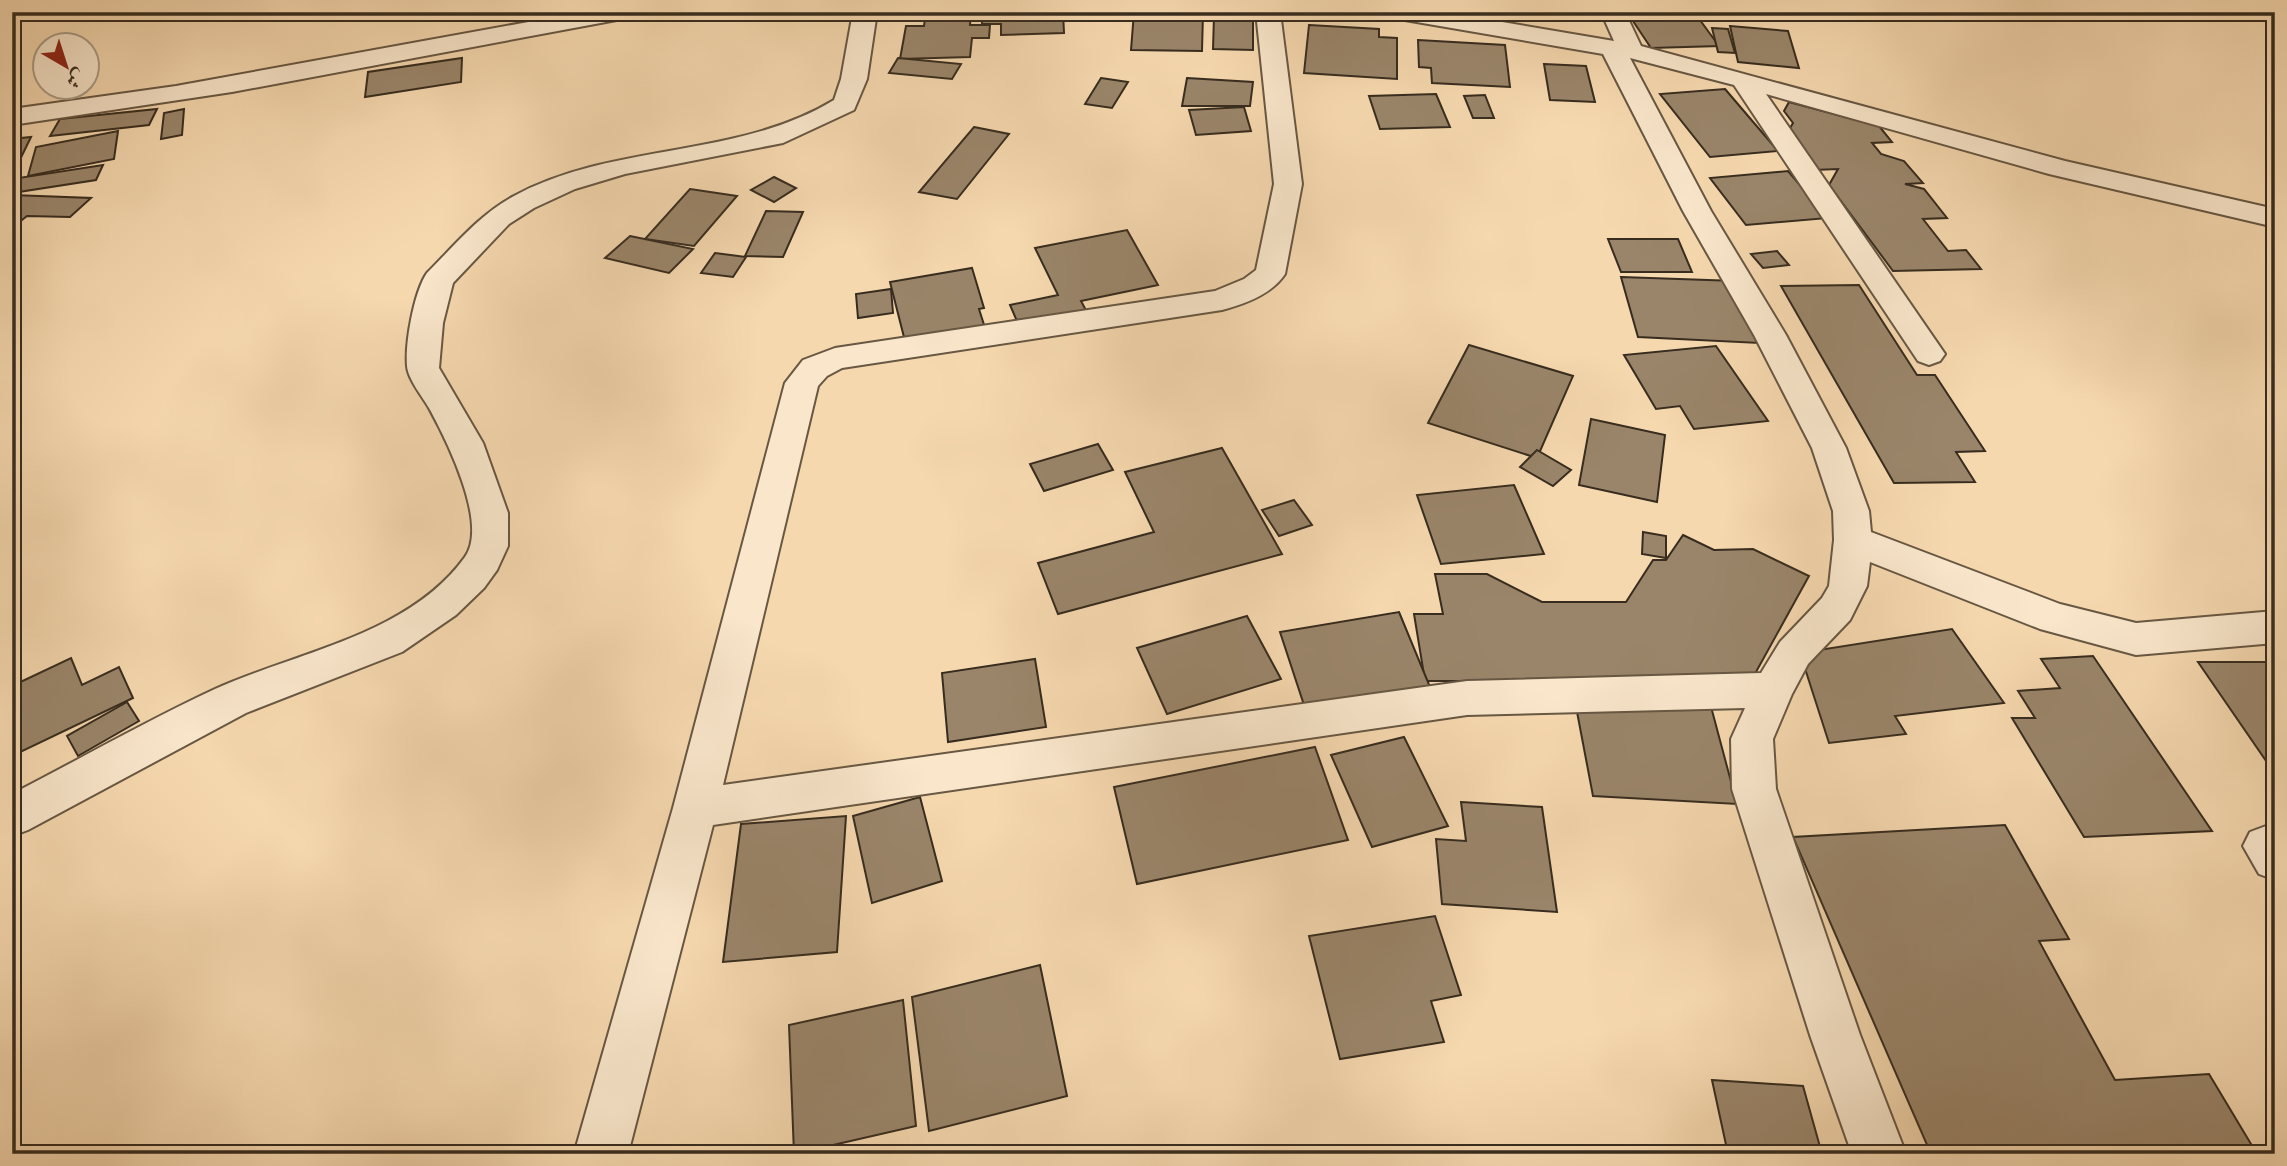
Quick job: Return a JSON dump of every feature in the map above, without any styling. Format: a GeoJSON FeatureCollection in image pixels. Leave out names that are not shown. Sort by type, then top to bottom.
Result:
{"type":"FeatureCollection","features":[{"type":"Feature","properties":{"kind":"street"},"geometry":{"type":"LineString","coordinates":[[12,117],[48,110],[163,97],[622,12]]}},
{"type":"Feature","properties":{"kind":"street"},"geometry":{"type":"LineString","coordinates":[[12,816],[231,701],[388,641],[442,604],[471,578],[484,560],[489,546],[490,513],[466,443],[423,368],[427,323],[438,280],[499,218],[524,202],[565,183],[621,167],[774,137],[845,104],[855,79],[865,12]]}},
{"type":"Feature","properties":{"kind":"street"},"geometry":{"type":"LineString","coordinates":[[601,1154],[695,808],[802,383],[815,368],[835,359],[1222,300],[1264,280],[1274,267],[1274,253],[1288,184],[1268,12]]}},
{"type":"Feature","properties":{"kind":"street"},"geometry":{"type":"LineString","coordinates":[[1399,12],[1619,37],[1743,80],[2059,168],[2275,218]]}},
{"type":"Feature","properties":{"kind":"street"},"geometry":{"type":"LineString","coordinates":[[1619,37],[1697,211],[1770,335],[1829,448],[1851,511],[1853,540],[1848,586],[1836,609],[1794,653],[1773,690],[1752,739],[1754,789],[1835,1035],[1879,1154]]}},
{"type":"Feature","properties":{"kind":"street"},"geometry":{"type":"LineString","coordinates":[[1743,80],[1929,354]]}},
{"type":"Feature","properties":{"kind":"street"},"geometry":{"type":"LineString","coordinates":[[1853,540],[2054,618],[2136,639],[2275,627]]}},
{"type":"Feature","properties":{"kind":"street"},"geometry":{"type":"LineString","coordinates":[[695,808],[1467,698],[1773,690]]}},
{"type":"Feature","properties":{"kind":"street"},"geometry":{"type":"LineString","coordinates":[[2275,846],[2266,846],[2275,859]]}},
{"type":"Feature","properties":{"kind":"building"},"geometry":{"type":"Polygon","coordinates":[[[926,12],[971,12],[970,25],[990,25],[989,38],[972,38],[970,57],[900,59],[906,26],[924,26],[926,12]]]}},
{"type":"Feature","properties":{"kind":"building"},"geometry":{"type":"Polygon","coordinates":[[[982,12],[1063,12],[1064,33],[1001,35],[1001,24],[982,24],[982,12]]]}},
{"type":"Feature","properties":{"kind":"building"},"geometry":{"type":"Polygon","coordinates":[[[1134,12],[1203,13],[1202,51],[1131,50],[1134,12]]]}},
{"type":"Feature","properties":{"kind":"building"},"geometry":{"type":"Polygon","coordinates":[[[1201,12],[1253,12],[1253,50],[1213,49],[1214,16],[1201,15],[1201,12]]]}},
{"type":"Feature","properties":{"kind":"building"},"geometry":{"type":"Polygon","coordinates":[[[1526,12],[1608,12],[1612,18],[1531,21],[1526,12]]]}},
{"type":"Feature","properties":{"kind":"building"},"geometry":{"type":"Polygon","coordinates":[[[1627,12],[1694,12],[1719,46],[1651,48],[1627,12]]]}},
{"type":"Feature","properties":{"kind":"building"},"geometry":{"type":"Polygon","coordinates":[[[1309,25],[1379,29],[1379,37],[1397,38],[1397,79],[1304,73],[1309,25]]]}},
{"type":"Feature","properties":{"kind":"building"},"geometry":{"type":"Polygon","coordinates":[[[1730,26],[1788,31],[1799,68],[1738,62],[1730,26]]]}},
{"type":"Feature","properties":{"kind":"building"},"geometry":{"type":"Polygon","coordinates":[[[1712,28],[1728,29],[1735,53],[1718,52],[1712,28]]]}},
{"type":"Feature","properties":{"kind":"building"},"geometry":{"type":"Polygon","coordinates":[[[1418,40],[1505,45],[1510,87],[1432,83],[1431,68],[1419,67],[1418,40]]]}},
{"type":"Feature","properties":{"kind":"building"},"geometry":{"type":"Polygon","coordinates":[[[462,58],[461,82],[365,97],[368,72],[462,58]]]}},
{"type":"Feature","properties":{"kind":"building"},"geometry":{"type":"Polygon","coordinates":[[[898,58],[961,64],[952,79],[889,73],[898,58]]]}},
{"type":"Feature","properties":{"kind":"building"},"geometry":{"type":"Polygon","coordinates":[[[1544,64],[1586,66],[1595,102],[1550,100],[1544,64]]]}},
{"type":"Feature","properties":{"kind":"building"},"geometry":{"type":"Polygon","coordinates":[[[1101,78],[1128,82],[1112,108],[1085,104],[1101,78]]]}},
{"type":"Feature","properties":{"kind":"building"},"geometry":{"type":"Polygon","coordinates":[[[1187,78],[1253,82],[1250,106],[1182,106],[1187,78]]]}},
{"type":"Feature","properties":{"kind":"building"},"geometry":{"type":"Polygon","coordinates":[[[1725,89],[1778,151],[1710,157],[1660,94],[1725,89]]]}},
{"type":"Feature","properties":{"kind":"building"},"geometry":{"type":"Polygon","coordinates":[[[1436,94],[1450,127],[1380,129],[1369,96],[1436,94]]]}},
{"type":"Feature","properties":{"kind":"building"},"geometry":{"type":"Polygon","coordinates":[[[1485,95],[1494,118],[1473,118],[1464,96],[1485,95]]]}},
{"type":"Feature","properties":{"kind":"building"},"geometry":{"type":"Polygon","coordinates":[[[1789,102],[1879,126],[1892,142],[1872,143],[1881,154],[1904,161],[1923,183],[1905,184],[1924,189],[1947,218],[1923,219],[1948,251],[1966,250],[1981,269],[1893,271],[1829,185],[1838,169],[1814,170],[1787,133],[1793,123],[1784,111],[1789,102]]]}},
{"type":"Feature","properties":{"kind":"building"},"geometry":{"type":"Polygon","coordinates":[[[1244,107],[1251,131],[1196,135],[1189,110],[1244,107]]]}},
{"type":"Feature","properties":{"kind":"building"},"geometry":{"type":"Polygon","coordinates":[[[157,109],[149,125],[50,136],[60,119],[157,109]]]}},
{"type":"Feature","properties":{"kind":"building"},"geometry":{"type":"Polygon","coordinates":[[[184,109],[182,135],[161,139],[164,113],[184,109]]]}},
{"type":"Feature","properties":{"kind":"building"},"geometry":{"type":"Polygon","coordinates":[[[974,127],[1009,134],[957,199],[919,192],[974,127]]]}},
{"type":"Feature","properties":{"kind":"building"},"geometry":{"type":"Polygon","coordinates":[[[118,131],[114,159],[28,176],[36,147],[118,131]]]}},
{"type":"Feature","properties":{"kind":"building"},"geometry":{"type":"Polygon","coordinates":[[[31,137],[14,172],[12,172],[12,139],[31,137]]]}},
{"type":"Feature","properties":{"kind":"building"},"geometry":{"type":"Polygon","coordinates":[[[103,165],[96,180],[12,193],[12,179],[103,165]]]}},
{"type":"Feature","properties":{"kind":"building"},"geometry":{"type":"Polygon","coordinates":[[[1788,171],[1828,218],[1746,225],[1710,178],[1788,171]]]}},
{"type":"Feature","properties":{"kind":"building"},"geometry":{"type":"Polygon","coordinates":[[[774,177],[796,188],[774,202],[751,190],[774,177]]]}},
{"type":"Feature","properties":{"kind":"building"},"geometry":{"type":"Polygon","coordinates":[[[690,189],[737,196],[694,246],[645,239],[690,189]]]}},
{"type":"Feature","properties":{"kind":"building"},"geometry":{"type":"Polygon","coordinates":[[[12,195],[91,198],[70,217],[27,216],[12,228],[12,195]]]}},
{"type":"Feature","properties":{"kind":"building"},"geometry":{"type":"Polygon","coordinates":[[[766,211],[803,212],[783,257],[745,256],[766,211]]]}},
{"type":"Feature","properties":{"kind":"building"},"geometry":{"type":"Polygon","coordinates":[[[1127,230],[1158,285],[1081,301],[1088,314],[1020,328],[1010,305],[1058,295],[1035,248],[1127,230]]]}},
{"type":"Feature","properties":{"kind":"building"},"geometry":{"type":"Polygon","coordinates":[[[630,236],[693,249],[669,273],[605,258],[630,236]]]}},
{"type":"Feature","properties":{"kind":"building"},"geometry":{"type":"Polygon","coordinates":[[[1608,239],[1678,239],[1692,272],[1621,272],[1608,239]]]}},
{"type":"Feature","properties":{"kind":"building"},"geometry":{"type":"Polygon","coordinates":[[[1777,251],[1789,265],[1763,268],[1751,254],[1777,251]]]}},
{"type":"Feature","properties":{"kind":"building"},"geometry":{"type":"Polygon","coordinates":[[[715,253],[746,257],[733,277],[701,273],[715,253]]]}},
{"type":"Feature","properties":{"kind":"building"},"geometry":{"type":"Polygon","coordinates":[[[972,268],[984,308],[979,309],[986,331],[906,345],[890,282],[972,268]]]}},
{"type":"Feature","properties":{"kind":"building"},"geometry":{"type":"Polygon","coordinates":[[[1621,277],[1736,281],[1759,343],[1638,337],[1621,277]]]}},
{"type":"Feature","properties":{"kind":"building"},"geometry":{"type":"Polygon","coordinates":[[[1859,285],[1917,375],[1935,375],[1985,451],[1956,452],[1975,482],[1894,483],[1781,286],[1859,285]]]}},
{"type":"Feature","properties":{"kind":"building"},"geometry":{"type":"Polygon","coordinates":[[[891,289],[893,313],[858,318],[856,294],[891,289]]]}},
{"type":"Feature","properties":{"kind":"building"},"geometry":{"type":"Polygon","coordinates":[[[1469,345],[1573,376],[1537,458],[1428,423],[1469,345]]]}},
{"type":"Feature","properties":{"kind":"building"},"geometry":{"type":"Polygon","coordinates":[[[1716,346],[1768,421],[1694,429],[1680,406],[1656,409],[1624,355],[1716,346]]]}},
{"type":"Feature","properties":{"kind":"building"},"geometry":{"type":"Polygon","coordinates":[[[1591,419],[1665,435],[1657,502],[1579,485],[1591,419]]]}},
{"type":"Feature","properties":{"kind":"building"},"geometry":{"type":"Polygon","coordinates":[[[1098,444],[1113,470],[1044,491],[1030,464],[1098,444]]]}},
{"type":"Feature","properties":{"kind":"building"},"geometry":{"type":"Polygon","coordinates":[[[1222,448],[1282,554],[1058,614],[1038,563],[1154,532],[1125,472],[1222,448]]]}},
{"type":"Feature","properties":{"kind":"building"},"geometry":{"type":"Polygon","coordinates":[[[1537,450],[1571,470],[1553,486],[1520,467],[1537,450]]]}},
{"type":"Feature","properties":{"kind":"building"},"geometry":{"type":"Polygon","coordinates":[[[1514,485],[1544,554],[1441,564],[1417,495],[1514,485]]]}},
{"type":"Feature","properties":{"kind":"building"},"geometry":{"type":"Polygon","coordinates":[[[1294,500],[1312,525],[1279,536],[1262,510],[1294,500]]]}},
{"type":"Feature","properties":{"kind":"building"},"geometry":{"type":"Polygon","coordinates":[[[1643,532],[1666,536],[1666,558],[1642,554],[1643,532]]]}},
{"type":"Feature","properties":{"kind":"building"},"geometry":{"type":"Polygon","coordinates":[[[1683,535],[1714,550],[1753,549],[1809,576],[1751,681],[1425,681],[1414,614],[1443,614],[1435,574],[1487,574],[1542,602],[1626,602],[1653,560],[1666,560],[1683,535]]]}},
{"type":"Feature","properties":{"kind":"building"},"geometry":{"type":"Polygon","coordinates":[[[1399,612],[1430,687],[1305,708],[1280,632],[1399,612]]]}},
{"type":"Feature","properties":{"kind":"building"},"geometry":{"type":"Polygon","coordinates":[[[1247,616],[1281,679],[1167,714],[1137,648],[1247,616]]]}},
{"type":"Feature","properties":{"kind":"building"},"geometry":{"type":"Polygon","coordinates":[[[1952,629],[2004,703],[1895,716],[1906,734],[1829,743],[1800,653],[1952,629]]]}},
{"type":"Feature","properties":{"kind":"building"},"geometry":{"type":"Polygon","coordinates":[[[2093,656],[2212,831],[2084,837],[2012,718],[2035,718],[2018,691],[2060,688],[2041,659],[2093,656]]]}},
{"type":"Feature","properties":{"kind":"building"},"geometry":{"type":"Polygon","coordinates":[[[71,658],[82,685],[119,667],[133,698],[12,756],[12,686],[71,658]]]}},
{"type":"Feature","properties":{"kind":"building"},"geometry":{"type":"Polygon","coordinates":[[[1035,659],[1046,727],[948,742],[942,673],[1035,659]]]}},
{"type":"Feature","properties":{"kind":"building"},"geometry":{"type":"Polygon","coordinates":[[[2198,662],[2275,662],[2275,774],[2198,662]]]}},
{"type":"Feature","properties":{"kind":"building"},"geometry":{"type":"Polygon","coordinates":[[[1574,696],[1710,703],[1737,804],[1593,796],[1574,696]]]}},
{"type":"Feature","properties":{"kind":"building"},"geometry":{"type":"Polygon","coordinates":[[[127,702],[139,721],[78,756],[67,736],[127,702]]]}},
{"type":"Feature","properties":{"kind":"building"},"geometry":{"type":"Polygon","coordinates":[[[1404,737],[1448,826],[1372,847],[1331,755],[1404,737]]]}},
{"type":"Feature","properties":{"kind":"building"},"geometry":{"type":"Polygon","coordinates":[[[1315,747],[1348,840],[1137,884],[1114,787],[1315,747]]]}},
{"type":"Feature","properties":{"kind":"building"},"geometry":{"type":"Polygon","coordinates":[[[920,797],[942,881],[872,903],[853,816],[920,797]]]}},
{"type":"Feature","properties":{"kind":"building"},"geometry":{"type":"Polygon","coordinates":[[[1461,802],[1542,807],[1557,912],[1442,904],[1436,839],[1466,841],[1461,802]]]}},
{"type":"Feature","properties":{"kind":"building"},"geometry":{"type":"Polygon","coordinates":[[[846,816],[837,952],[723,962],[741,824],[846,816]]]}},
{"type":"Feature","properties":{"kind":"building"},"geometry":{"type":"Polygon","coordinates":[[[2005,825],[2069,939],[2039,941],[2115,1080],[2209,1074],[2257,1154],[1931,1154],[1793,837],[2005,825]]]}},
{"type":"Feature","properties":{"kind":"building"},"geometry":{"type":"Polygon","coordinates":[[[1435,916],[1461,995],[1431,1001],[1444,1042],[1340,1059],[1309,936],[1435,916]]]}},
{"type":"Feature","properties":{"kind":"building"},"geometry":{"type":"Polygon","coordinates":[[[1040,965],[1067,1096],[929,1131],[912,997],[1040,965]]]}},
{"type":"Feature","properties":{"kind":"building"},"geometry":{"type":"Polygon","coordinates":[[[903,1000],[916,1126],[794,1154],[789,1025],[903,1000]]]}},
{"type":"Feature","properties":{"kind":"building"},"geometry":{"type":"Polygon","coordinates":[[[1712,1080],[1803,1086],[1822,1154],[1728,1154],[1712,1080]]]}}]}
